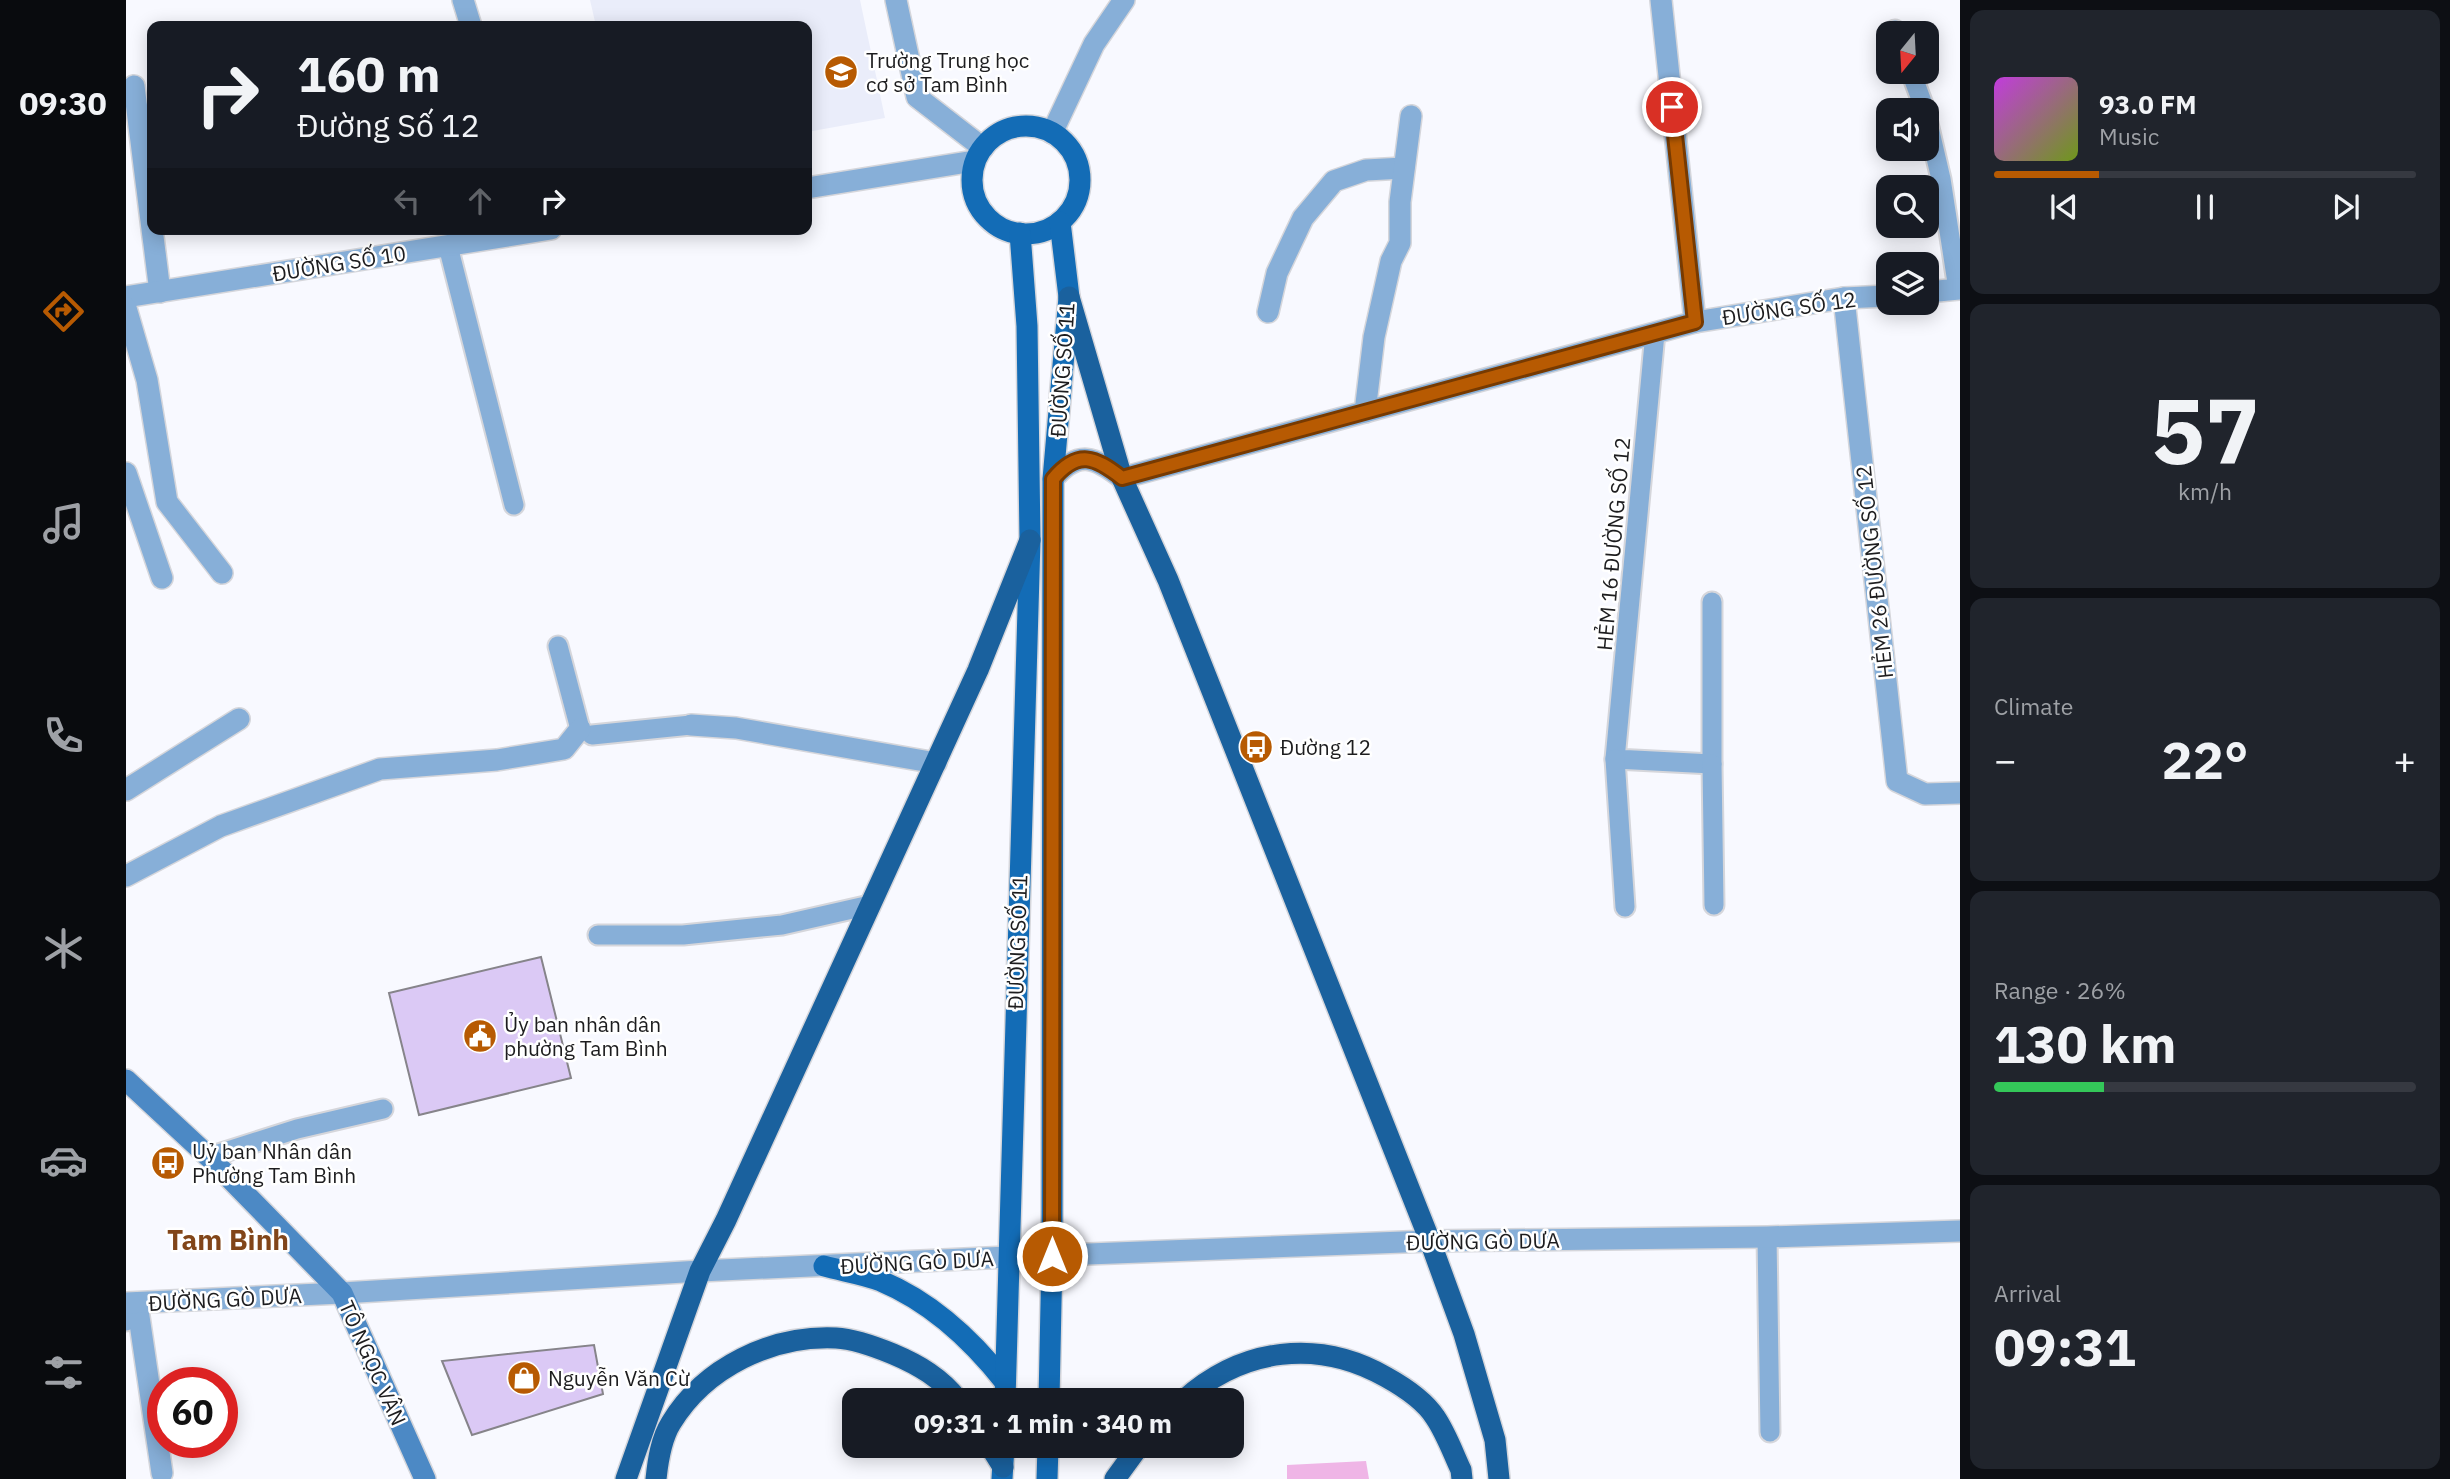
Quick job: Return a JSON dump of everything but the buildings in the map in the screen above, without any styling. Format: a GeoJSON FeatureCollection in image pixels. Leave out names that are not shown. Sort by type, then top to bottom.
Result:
{"type":"FeatureCollection","features":[{"type":"Feature","properties":{"kind":"highway"},"geometry":{"type":"LineString","coordinates":[[1069,297],[1122,478],[1173,593],[1430,1241],[1464,1334],[1495,1440],[1499,1479]]}},
{"type":"Feature","properties":{"kind":"highway"},"geometry":{"type":"LineString","coordinates":[[626,1479],[700,1271],[726,1220],[978,670],[1030,540]]}},
{"type":"Feature","properties":{"kind":"highway"},"geometry":{"type":"LineString","coordinates":[[656,1479],[658,1456],[671,1423],[695,1392],[727,1367],[760,1350],[799,1339],[838,1338],[878,1348],[915,1363],[948,1388]]}},
{"type":"Feature","properties":{"kind":"highway"},"geometry":{"type":"LineString","coordinates":[[1197,1388],[1244,1363],[1282,1353],[1329,1354],[1373,1369],[1405,1388],[1435,1416],[1461,1470],[1462,1479]]}},
{"type":"Feature","properties":{"kind":"highway"},"geometry":{"type":"LineString","coordinates":[[1115,1479],[1130,1458]]}},
{"type":"Feature","properties":{"kind":"main road"},"geometry":{"type":"LineString","coordinates":[[1027,126],[1052,133],[1063,140],[1077,162],[1080,189],[1076,201],[1060,222],[1041,232],[1020,233],[1004,229],[981,209],[975,195],[972,180],[978,155],[1000,133],[1013,128],[1027,126]]}},
{"type":"Feature","properties":{"kind":"main road","name":"ĐƯỜNG SỐ 11"},"geometry":{"type":"LineString","coordinates":[[1049,1388],[1052,1256],[1053,479],[1069,297],[1060,222]]}},
{"type":"Feature","properties":{"kind":"main road","name":"ĐƯỜNG SỐ 11"},"geometry":{"type":"LineString","coordinates":[[1005,1388],[1030,540],[1027,326],[1020,233]]}},
{"type":"Feature","properties":{"kind":"main road","name":"TÔ NGỌC VÂN"},"geometry":{"type":"LineString","coordinates":[[126,1080],[209,1157],[342,1293],[425,1479]]}},
{"type":"Feature","properties":{"kind":"main road"},"geometry":{"type":"LineString","coordinates":[[824,1266],[880,1281],[924,1306],[967,1338],[1003,1388]]}},
{"type":"Feature","properties":{"kind":"main road"},"geometry":{"type":"LineString","coordinates":[[1047,1479],[1048,1458]]}},
{"type":"Feature","properties":{"kind":"street"},"geometry":{"type":"LineString","coordinates":[[463,0],[469,21]]}},
{"type":"Feature","properties":{"kind":"street"},"geometry":{"type":"LineString","coordinates":[[896,0],[917,97],[978,155]]}},
{"type":"Feature","properties":{"kind":"street"},"geometry":{"type":"LineString","coordinates":[[1052,133],[1094,44],[1124,0]]}},
{"type":"Feature","properties":{"kind":"street"},"geometry":{"type":"LineString","coordinates":[[1661,0],[1695,322]]}},
{"type":"Feature","properties":{"kind":"street"},"geometry":{"type":"LineString","coordinates":[[134,86],[147,189]]}},
{"type":"Feature","properties":{"kind":"street"},"geometry":{"type":"LineString","coordinates":[[1365,412],[1377,325],[1391,261],[1400,243],[1400,202],[1411,116]]}},
{"type":"Feature","properties":{"kind":"street"},"geometry":{"type":"LineString","coordinates":[[812,187],[978,155]]}},
{"type":"Feature","properties":{"kind":"street"},"geometry":{"type":"LineString","coordinates":[[1268,312],[1278,273],[1303,218],[1334,181],[1366,170],[1404,168]]}},
{"type":"Feature","properties":{"kind":"street"},"geometry":{"type":"LineString","coordinates":[[153,235],[160,292]]}},
{"type":"Feature","properties":{"kind":"street","name":"ĐƯỜNG SỐ 10"},"geometry":{"type":"LineString","coordinates":[[126,297],[511,235]]}},
{"type":"Feature","properties":{"kind":"street"},"geometry":{"type":"LineString","coordinates":[[1939,291],[1959,289]]}},
{"type":"Feature","properties":{"kind":"street","name":"ĐƯỜNG SỐ 12"},"geometry":{"type":"LineString","coordinates":[[1122,478],[1695,322],[1844,298],[1876,297]]}},
{"type":"Feature","properties":{"kind":"street","name":"HẺM 26 ĐƯỜNG SỐ 12"},"geometry":{"type":"LineString","coordinates":[[1844,298],[1897,781],[1925,794],[1960,793]]}},
{"type":"Feature","properties":{"kind":"street"},"geometry":{"type":"LineString","coordinates":[[126,308],[147,380],[167,502],[222,573]]}},
{"type":"Feature","properties":{"kind":"street"},"geometry":{"type":"LineString","coordinates":[[1053,479],[1066,464],[1080,459],[1103,463],[1122,478]]}},
{"type":"Feature","properties":{"kind":"street"},"geometry":{"type":"LineString","coordinates":[[126,473],[162,578]]}},
{"type":"Feature","properties":{"kind":"street"},"geometry":{"type":"LineString","coordinates":[[126,790],[239,719]]}},
{"type":"Feature","properties":{"kind":"street"},"geometry":{"type":"LineString","coordinates":[[691,725],[736,728],[936,763]]}},
{"type":"Feature","properties":{"kind":"street"},"geometry":{"type":"LineString","coordinates":[[126,876],[221,826],[380,769],[497,760],[564,749],[586,732]]}},
{"type":"Feature","properties":{"kind":"street","name":"ĐƯỜNG GÒ DƯA"},"geometry":{"type":"LineString","coordinates":[[130,1308],[700,1271],[1008,1257],[1430,1241],[1767,1237],[1960,1231]]}},
{"type":"Feature","properties":{"kind":"street"},"geometry":{"type":"LineString","coordinates":[[130,1308],[162,1473]]}},
{"type":"Feature","properties":{"kind":"lane"},"geometry":{"type":"LineString","coordinates":[[1937,161],[1959,289]]}},
{"type":"Feature","properties":{"kind":"lane"},"geometry":{"type":"LineString","coordinates":[[448,246],[514,505]]}},
{"type":"Feature","properties":{"kind":"lane","name":"HẺM 16 ĐƯỜNG SỐ 12"},"geometry":{"type":"LineString","coordinates":[[1625,907],[1615,759],[1656,334]]}},
{"type":"Feature","properties":{"kind":"lane"},"geometry":{"type":"LineString","coordinates":[[1712,602],[1714,905]]}},
{"type":"Feature","properties":{"kind":"lane"},"geometry":{"type":"LineString","coordinates":[[558,646],[586,732],[691,725]]}},
{"type":"Feature","properties":{"kind":"lane"},"geometry":{"type":"LineString","coordinates":[[1615,759],[1712,764]]}},
{"type":"Feature","properties":{"kind":"lane"},"geometry":{"type":"LineString","coordinates":[[598,935],[683,935],[782,925],[870,905]]}},
{"type":"Feature","properties":{"kind":"lane"},"geometry":{"type":"LineString","coordinates":[[209,1157],[298,1129],[383,1109]]}},
{"type":"Feature","properties":{"kind":"lane"},"geometry":{"type":"LineString","coordinates":[[1767,1237],[1770,1432]]}},
{"type":"Feature","properties":{"kind":"shaded area","name":"Trường Trung học cơ sở Tam Bình"},"geometry":{"type":"Polygon","coordinates":[[[590,0],[860,0],[885,118],[812,131],[812,21],[595,21],[590,0]]]}},
{"type":"Feature","properties":{"kind":"shaded area"},"geometry":{"type":"Polygon","coordinates":[[[1366,1461],[1369,1479],[1287,1479],[1287,1465],[1366,1461]]]}},
{"type":"Feature","properties":{"kind":"place","name":"Trường Trung học cơ sở Tam Bình"},"geometry":{"type":"Point","coordinates":[841,72]}},
{"type":"Feature","properties":{"kind":"place","name":"Đường 12"},"geometry":{"type":"Point","coordinates":[1256,747]}},
{"type":"Feature","properties":{"kind":"place","name":"Ủy ban nhân dân phường Tam Bình"},"geometry":{"type":"Point","coordinates":[480,1036]}},
{"type":"Feature","properties":{"kind":"place","name":"Uỷ ban Nhân dân Phường Tam Bình"},"geometry":{"type":"Point","coordinates":[168,1163]}},
{"type":"Feature","properties":{"kind":"place","name":"Nguyễn Văn Cừ"},"geometry":{"type":"Point","coordinates":[524,1378]}},
{"type":"Feature","properties":{"kind":"district","name":"Tam Bình"},"geometry":{"type":"Point","coordinates":[228,1239]}},
{"type":"Feature","properties":{"kind":"route"},"geometry":{"type":"LineString","coordinates":[[1052,1256],[1053,479],[1066,464],[1080,459],[1103,463],[1122,478],[1695,322],[1672,107]]}}]}
